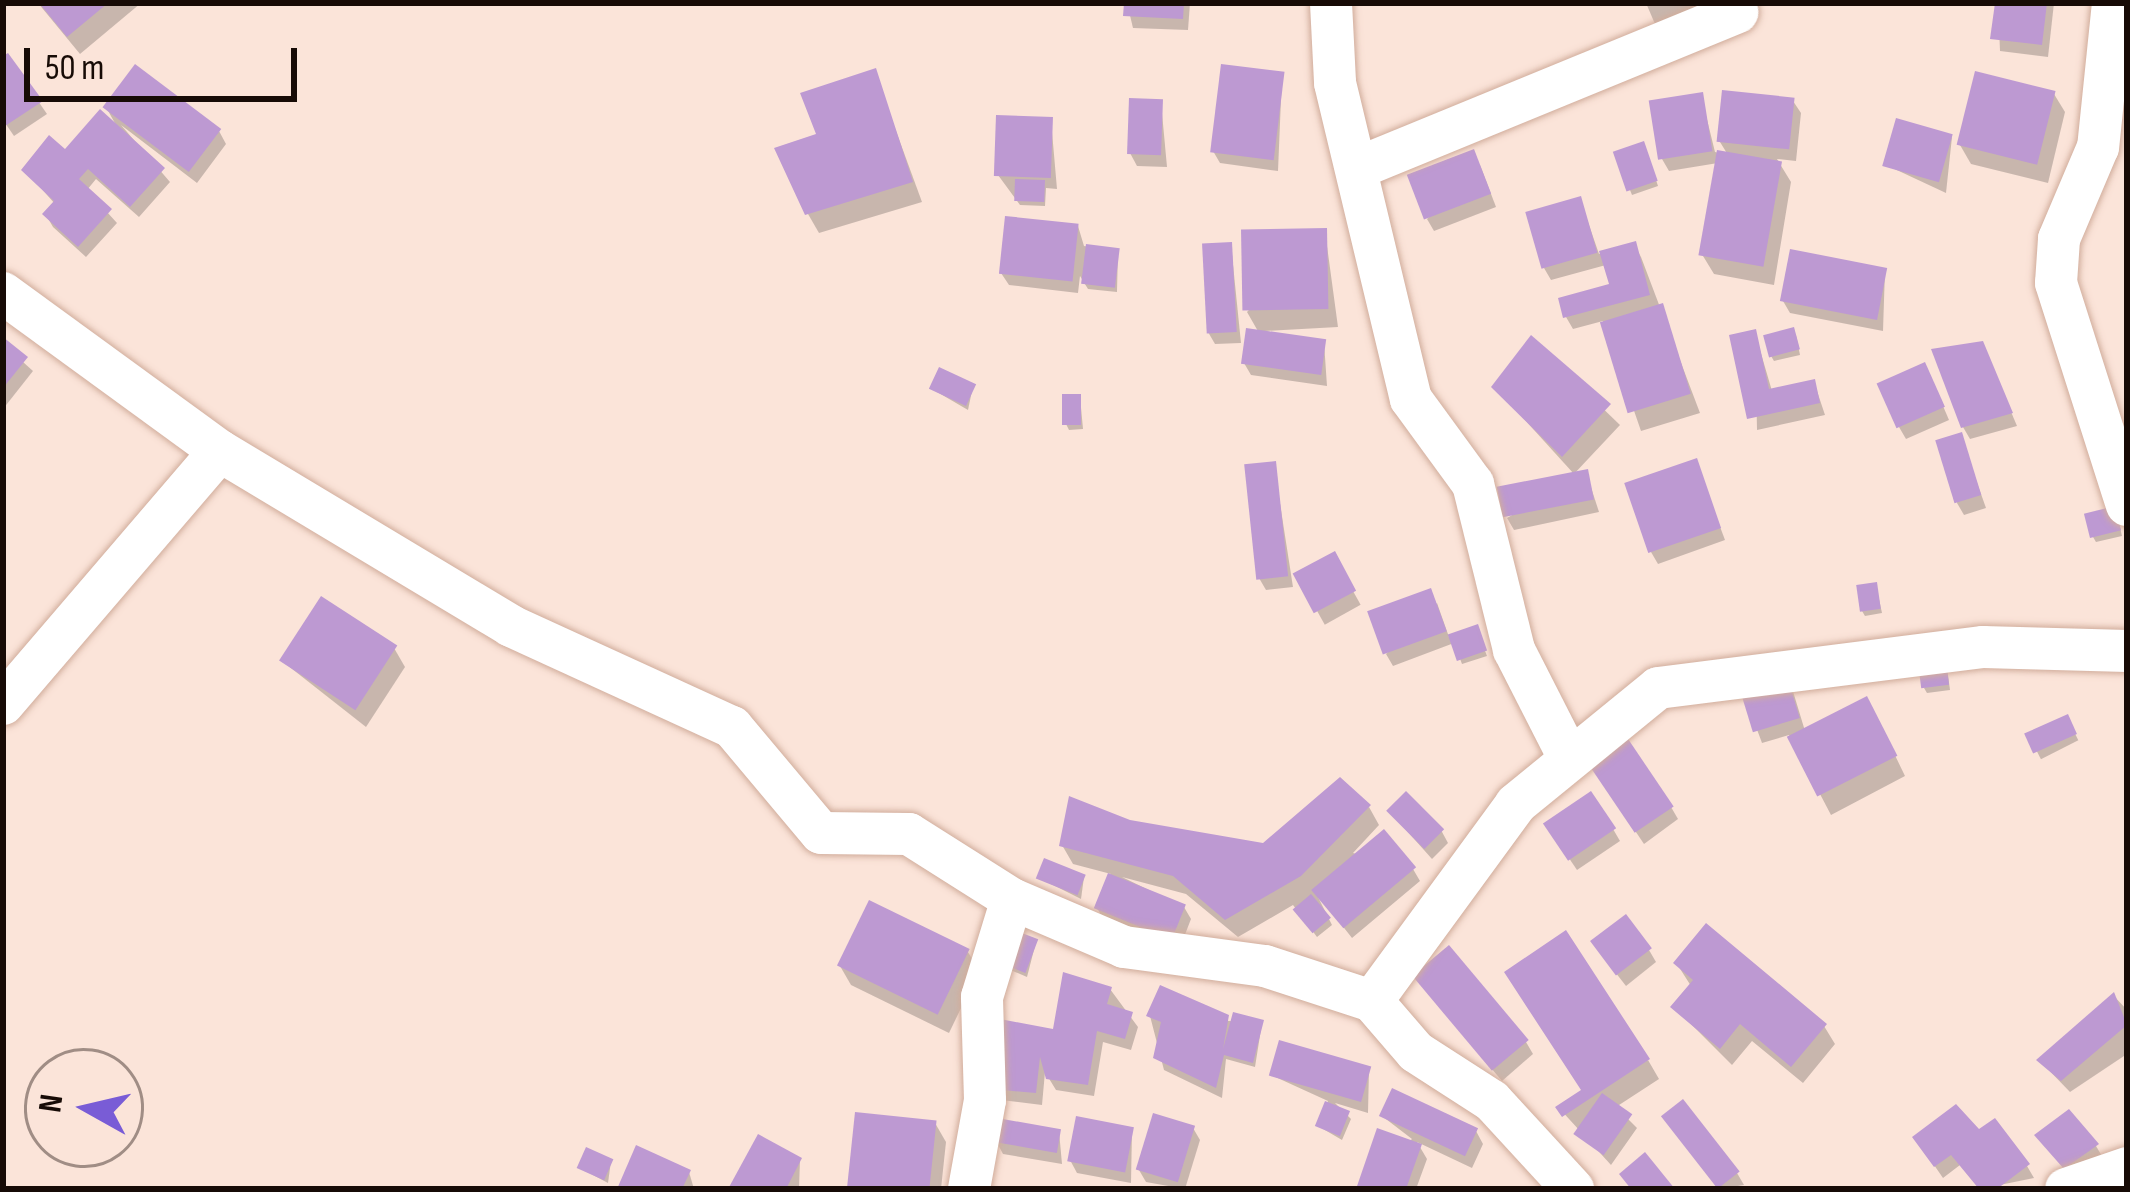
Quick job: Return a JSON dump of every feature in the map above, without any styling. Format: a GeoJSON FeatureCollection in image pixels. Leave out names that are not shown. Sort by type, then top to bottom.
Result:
{"type":"FeatureCollection","features":[{"type":"Feature","properties":{"kind":"street"},"geometry":{"type":"LineString","coordinates":[[1331,3],[1336,82],[1360,167],[1411,399],[1473,484],[1514,650],[1568,758]]}},
{"type":"Feature","properties":{"kind":"street"},"geometry":{"type":"LineString","coordinates":[[2113,3],[2111,162],[2059,239],[2056,283],[2127,505]]}},
{"type":"Feature","properties":{"kind":"street"},"geometry":{"type":"LineString","coordinates":[[1360,167],[1737,12]]}},
{"type":"Feature","properties":{"kind":"street"},"geometry":{"type":"LineString","coordinates":[[3,292],[220,451],[512,626],[732,727],[820,833],[938,844],[1012,899],[1167,959],[1265,966],[1372,1001],[1416,1052],[1509,1118],[1573,1189]]}},
{"type":"Feature","properties":{"kind":"street"},"geometry":{"type":"LineString","coordinates":[[3,704],[220,451]]}},
{"type":"Feature","properties":{"kind":"street"},"geometry":{"type":"LineString","coordinates":[[1372,1001],[1516,804],[1636,698],[1686,681],[1758,682],[1810,664],[1983,647],[2127,650]]}},
{"type":"Feature","properties":{"kind":"street"},"geometry":{"type":"LineString","coordinates":[[969,1189],[985,1100],[982,997],[1012,899]]}},
{"type":"Feature","properties":{"kind":"street"},"geometry":{"type":"LineString","coordinates":[[2066,1189],[2127,1168]]}},
{"type":"Feature","properties":{"kind":"building"},"geometry":{"type":"Polygon","coordinates":[[[39,3],[108,3],[67,37],[39,3]]]}},
{"type":"Feature","properties":{"kind":"building"},"geometry":{"type":"Polygon","coordinates":[[[1124,3],[1184,3],[1183,19],[1123,16],[1124,3]]]}},
{"type":"Feature","properties":{"kind":"building"},"geometry":{"type":"Polygon","coordinates":[[[1995,3],[2047,3],[2042,45],[1990,39],[1995,3]]]}},
{"type":"Feature","properties":{"kind":"building"},"geometry":{"type":"Polygon","coordinates":[[[8,53],[43,101],[5,126],[3,56],[8,53]]]}},
{"type":"Feature","properties":{"kind":"building"},"geometry":{"type":"Polygon","coordinates":[[[135,64],[221,129],[189,172],[103,107],[135,64]]]}},
{"type":"Feature","properties":{"kind":"building"},"geometry":{"type":"Polygon","coordinates":[[[1221,64],[1285,72],[1274,160],[1210,152],[1221,64]]]}},
{"type":"Feature","properties":{"kind":"building"},"geometry":{"type":"Polygon","coordinates":[[[876,68],[913,182],[805,215],[774,148],[816,134],[800,93],[876,68]]]}},
{"type":"Feature","properties":{"kind":"building"},"geometry":{"type":"Polygon","coordinates":[[[1975,71],[2056,91],[2037,165],[1957,145],[1975,71]]]}},
{"type":"Feature","properties":{"kind":"building"},"geometry":{"type":"Polygon","coordinates":[[[1722,90],[1795,98],[1789,149],[1717,142],[1722,90]]]}},
{"type":"Feature","properties":{"kind":"building"},"geometry":{"type":"Polygon","coordinates":[[[1703,92],[1712,151],[1658,160],[1649,101],[1703,92]]]}},
{"type":"Feature","properties":{"kind":"building"},"geometry":{"type":"Polygon","coordinates":[[[1129,98],[1163,99],[1161,155],[1127,154],[1129,98]]]}},
{"type":"Feature","properties":{"kind":"building"},"geometry":{"type":"Polygon","coordinates":[[[100,109],[165,168],[130,207],[88,169],[79,179],[112,209],[78,247],[42,214],[54,201],[21,170],[49,135],[65,149],[100,109]]]}},
{"type":"Feature","properties":{"kind":"building"},"geometry":{"type":"Polygon","coordinates":[[[996,115],[1053,117],[1051,178],[994,176],[996,115]]]}},
{"type":"Feature","properties":{"kind":"building"},"geometry":{"type":"Polygon","coordinates":[[[1896,118],[1953,134],[1939,182],[1882,166],[1896,118]]]}},
{"type":"Feature","properties":{"kind":"building"},"geometry":{"type":"Polygon","coordinates":[[[1644,141],[1658,181],[1626,191],[1613,152],[1644,141]]]}},
{"type":"Feature","properties":{"kind":"building"},"geometry":{"type":"Polygon","coordinates":[[[1474,149],[1491,194],[1424,220],[1407,175],[1474,149]]]}},
{"type":"Feature","properties":{"kind":"building"},"geometry":{"type":"Polygon","coordinates":[[[1717,150],[1782,161],[1763,267],[1698,255],[1717,150]]]}},
{"type":"Feature","properties":{"kind":"building"},"geometry":{"type":"Polygon","coordinates":[[[1015,179],[1045,180],[1044,202],[1014,201],[1015,179]]]}},
{"type":"Feature","properties":{"kind":"building"},"geometry":{"type":"Polygon","coordinates":[[[1581,196],[1597,253],[1542,269],[1525,212],[1581,196]]]}},
{"type":"Feature","properties":{"kind":"building"},"geometry":{"type":"Polygon","coordinates":[[[1005,216],[1079,224],[1073,281],[999,274],[1005,216]]]}},
{"type":"Feature","properties":{"kind":"building"},"geometry":{"type":"Polygon","coordinates":[[[1327,228],[1328,309],[1242,310],[1241,230],[1327,228]]]}},
{"type":"Feature","properties":{"kind":"building"},"geometry":{"type":"Polygon","coordinates":[[[1636,241],[1650,295],[1563,318],[1558,298],[1609,284],[1599,251],[1636,241]]]}},
{"type":"Feature","properties":{"kind":"building"},"geometry":{"type":"Polygon","coordinates":[[[1232,242],[1237,332],[1207,333],[1202,244],[1232,242]]]}},
{"type":"Feature","properties":{"kind":"building"},"geometry":{"type":"Polygon","coordinates":[[[1086,244],[1120,248],[1115,288],[1081,284],[1086,244]]]}},
{"type":"Feature","properties":{"kind":"building"},"geometry":{"type":"Polygon","coordinates":[[[1790,249],[1887,268],[1877,320],[1780,301],[1790,249]]]}},
{"type":"Feature","properties":{"kind":"building"},"geometry":{"type":"Polygon","coordinates":[[[1663,303],[1691,394],[1628,413],[1600,322],[1663,303]]]}},
{"type":"Feature","properties":{"kind":"building"},"geometry":{"type":"Polygon","coordinates":[[[1794,327],[1800,349],[1769,357],[1763,335],[1794,327]]]}},
{"type":"Feature","properties":{"kind":"building"},"geometry":{"type":"Polygon","coordinates":[[[1246,328],[1326,339],[1321,375],[1241,364],[1246,328]]]}},
{"type":"Feature","properties":{"kind":"building"},"geometry":{"type":"Polygon","coordinates":[[[1756,329],[1769,389],[1815,379],[1820,403],[1747,419],[1729,335],[1756,329]]]}},
{"type":"Feature","properties":{"kind":"building"},"geometry":{"type":"Polygon","coordinates":[[[1531,335],[1611,404],[1562,457],[1491,387],[1531,335]]]}},
{"type":"Feature","properties":{"kind":"building"},"geometry":{"type":"Polygon","coordinates":[[[3,337],[28,357],[3,388],[3,337]]]}},
{"type":"Feature","properties":{"kind":"building"},"geometry":{"type":"Polygon","coordinates":[[[1983,341],[2013,413],[1961,428],[1931,349],[1983,341]]]}},
{"type":"Feature","properties":{"kind":"building"},"geometry":{"type":"Polygon","coordinates":[[[1925,362],[1945,407],[1897,428],[1877,384],[1925,362]]]}},
{"type":"Feature","properties":{"kind":"building"},"geometry":{"type":"Polygon","coordinates":[[[939,367],[976,384],[966,406],[929,389],[939,367]]]}},
{"type":"Feature","properties":{"kind":"building"},"geometry":{"type":"Polygon","coordinates":[[[1062,394],[1081,394],[1081,425],[1062,425],[1062,394]]]}},
{"type":"Feature","properties":{"kind":"building"},"geometry":{"type":"Polygon","coordinates":[[[1962,432],[1981,495],[1955,503],[1935,440],[1962,432]]]}},
{"type":"Feature","properties":{"kind":"building"},"geometry":{"type":"Polygon","coordinates":[[[1697,458],[1721,528],[1648,553],[1624,483],[1697,458]]]}},
{"type":"Feature","properties":{"kind":"building"},"geometry":{"type":"Polygon","coordinates":[[[1276,461],[1288,576],[1256,580],[1244,464],[1276,461]]]}},
{"type":"Feature","properties":{"kind":"building"},"geometry":{"type":"Polygon","coordinates":[[[1588,469],[1594,499],[1503,517],[1497,487],[1588,469]]]}},
{"type":"Feature","properties":{"kind":"building"},"geometry":{"type":"Polygon","coordinates":[[[2115,506],[2121,530],[2090,538],[2084,514],[2115,506]]]}},
{"type":"Feature","properties":{"kind":"building"},"geometry":{"type":"Polygon","coordinates":[[[1335,551],[1356,591],[1314,613],[1293,574],[1335,551]]]}},
{"type":"Feature","properties":{"kind":"building"},"geometry":{"type":"Polygon","coordinates":[[[1877,582],[1881,609],[1860,612],[1856,585],[1877,582]]]}},
{"type":"Feature","properties":{"kind":"building"},"geometry":{"type":"Polygon","coordinates":[[[1431,588],[1447,631],[1383,654],[1367,611],[1431,588]]]}},
{"type":"Feature","properties":{"kind":"building"},"geometry":{"type":"Polygon","coordinates":[[[321,596],[397,646],[355,710],[279,661],[321,596]]]}},
{"type":"Feature","properties":{"kind":"building"},"geometry":{"type":"Polygon","coordinates":[[[1478,624],[1487,650],[1457,661],[1448,634],[1478,624]]]}},
{"type":"Feature","properties":{"kind":"building"},"geometry":{"type":"Polygon","coordinates":[[[1945,652],[1949,685],[1921,688],[1917,655],[1945,652]]]}},
{"type":"Feature","properties":{"kind":"building"},"geometry":{"type":"Polygon","coordinates":[[[1786,673],[1800,718],[1753,732],[1739,687],[1786,673]]]}},
{"type":"Feature","properties":{"kind":"building"},"geometry":{"type":"Polygon","coordinates":[[[1867,696],[1897,756],[1817,797],[1787,737],[1867,696]]]}},
{"type":"Feature","properties":{"kind":"building"},"geometry":{"type":"Polygon","coordinates":[[[2068,714],[2077,734],[2033,754],[2024,734],[2068,714]]]}},
{"type":"Feature","properties":{"kind":"building"},"geometry":{"type":"Polygon","coordinates":[[[1620,727],[1674,807],[1635,833],[1581,753],[1620,727]]]}},
{"type":"Feature","properties":{"kind":"building"},"geometry":{"type":"Polygon","coordinates":[[[1340,777],[1371,805],[1301,876],[1225,920],[1173,876],[1059,846],[1069,796],[1130,820],[1263,843],[1340,777]]]}},
{"type":"Feature","properties":{"kind":"building"},"geometry":{"type":"Polygon","coordinates":[[[1406,791],[1444,829],[1424,849],[1386,811],[1406,791]]]}},
{"type":"Feature","properties":{"kind":"building"},"geometry":{"type":"Polygon","coordinates":[[[1591,791],[1616,828],[1568,861],[1543,823],[1591,791]]]}},
{"type":"Feature","properties":{"kind":"building"},"geometry":{"type":"Polygon","coordinates":[[[1384,829],[1416,867],[1343,928],[1311,890],[1384,829]]]}},
{"type":"Feature","properties":{"kind":"building"},"geometry":{"type":"Polygon","coordinates":[[[1044,858],[1086,875],[1077,895],[1036,878],[1044,858]]]}},
{"type":"Feature","properties":{"kind":"building"},"geometry":{"type":"Polygon","coordinates":[[[1108,873],[1186,904],[1172,940],[1094,908],[1108,873]]]}},
{"type":"Feature","properties":{"kind":"building"},"geometry":{"type":"Polygon","coordinates":[[[1311,894],[1331,918],[1313,933],[1293,909],[1311,894]]]}},
{"type":"Feature","properties":{"kind":"building"},"geometry":{"type":"Polygon","coordinates":[[[869,900],[970,949],[938,1015],[837,966],[869,900]]]}},
{"type":"Feature","properties":{"kind":"building"},"geometry":{"type":"Polygon","coordinates":[[[1626,914],[1652,948],[1616,975],[1590,941],[1626,914]]]}},
{"type":"Feature","properties":{"kind":"building"},"geometry":{"type":"Polygon","coordinates":[[[1706,923],[1827,1024],[1791,1067],[1740,1024],[1720,1049],[1670,1007],[1693,980],[1673,963],[1706,923]]]}},
{"type":"Feature","properties":{"kind":"building"},"geometry":{"type":"Polygon","coordinates":[[[1014,930],[1038,939],[1025,973],[1001,964],[1014,930]]]}},
{"type":"Feature","properties":{"kind":"building"},"geometry":{"type":"Polygon","coordinates":[[[1566,930],[1650,1059],[1562,1117],[1555,1107],[1581,1090],[1504,972],[1566,930]]]}},
{"type":"Feature","properties":{"kind":"building"},"geometry":{"type":"Polygon","coordinates":[[[1449,945],[1529,1040],[1492,1071],[1412,976],[1449,945]]]}},
{"type":"Feature","properties":{"kind":"building"},"geometry":{"type":"Polygon","coordinates":[[[1063,972],[1112,987],[1107,1004],[1133,1012],[1125,1039],[1097,1031],[1088,1085],[1046,1079],[1040,1057],[1036,1093],[991,1089],[1000,1019],[1053,1029],[1063,972]]]}},
{"type":"Feature","properties":{"kind":"building"},"geometry":{"type":"Polygon","coordinates":[[[1160,985],[1229,1015],[1223,1049],[1233,1012],[1264,1020],[1253,1063],[1224,1055],[1216,1088],[1153,1058],[1161,1022],[1146,1016],[1160,985]]]}},
{"type":"Feature","properties":{"kind":"building"},"geometry":{"type":"Polygon","coordinates":[[[2114,992],[2127,1025],[2061,1081],[2036,1060],[2114,992]]]}},
{"type":"Feature","properties":{"kind":"building"},"geometry":{"type":"Polygon","coordinates":[[[1279,1040],[1371,1066],[1361,1102],[1269,1076],[1279,1040]]]}},
{"type":"Feature","properties":{"kind":"building"},"geometry":{"type":"Polygon","coordinates":[[[1392,1088],[1478,1128],[1465,1156],[1379,1116],[1392,1088]]]}},
{"type":"Feature","properties":{"kind":"building"},"geometry":{"type":"Polygon","coordinates":[[[1602,1093],[1632,1114],[1604,1155],[1573,1134],[1602,1093]]]}},
{"type":"Feature","properties":{"kind":"building"},"geometry":{"type":"Polygon","coordinates":[[[1683,1099],[1740,1171],[1718,1189],[1661,1116],[1683,1099]]]}},
{"type":"Feature","properties":{"kind":"building"},"geometry":{"type":"Polygon","coordinates":[[[1325,1101],[1350,1111],[1340,1136],[1315,1126],[1325,1101]]]}},
{"type":"Feature","properties":{"kind":"building"},"geometry":{"type":"Polygon","coordinates":[[[1956,1104],[1979,1129],[1995,1118],[2030,1164],[1997,1189],[1979,1189],[1951,1155],[1934,1167],[1912,1137],[1956,1104]]]}},
{"type":"Feature","properties":{"kind":"building"},"geometry":{"type":"Polygon","coordinates":[[[2069,1109],[2099,1144],[2064,1169],[2034,1135],[2069,1109]]]}},
{"type":"Feature","properties":{"kind":"building"},"geometry":{"type":"Polygon","coordinates":[[[855,1112],[937,1121],[929,1189],[847,1189],[855,1112]]]}},
{"type":"Feature","properties":{"kind":"building"},"geometry":{"type":"Polygon","coordinates":[[[1153,1113],[1195,1126],[1178,1182],[1136,1169],[1153,1113]]]}},
{"type":"Feature","properties":{"kind":"building"},"geometry":{"type":"Polygon","coordinates":[[[1076,1116],[1134,1127],[1125,1172],[1067,1161],[1076,1116]]]}},
{"type":"Feature","properties":{"kind":"building"},"geometry":{"type":"Polygon","coordinates":[[[997,1118],[1061,1129],[1057,1153],[993,1142],[997,1118]]]}},
{"type":"Feature","properties":{"kind":"building"},"geometry":{"type":"Polygon","coordinates":[[[1377,1128],[1422,1144],[1406,1189],[1356,1189],[1377,1128]]]}},
{"type":"Feature","properties":{"kind":"building"},"geometry":{"type":"Polygon","coordinates":[[[758,1134],[802,1158],[786,1189],[728,1189],[758,1134]]]}},
{"type":"Feature","properties":{"kind":"building"},"geometry":{"type":"Polygon","coordinates":[[[636,1145],[691,1170],[682,1189],[617,1189],[636,1145]]]}},
{"type":"Feature","properties":{"kind":"building"},"geometry":{"type":"Polygon","coordinates":[[[586,1147],[613,1159],[604,1180],[577,1168],[586,1147]]]}},
{"type":"Feature","properties":{"kind":"building"},"geometry":{"type":"Polygon","coordinates":[[[1645,1152],[1675,1189],[1631,1189],[1619,1174],[1645,1152]]]}}]}
